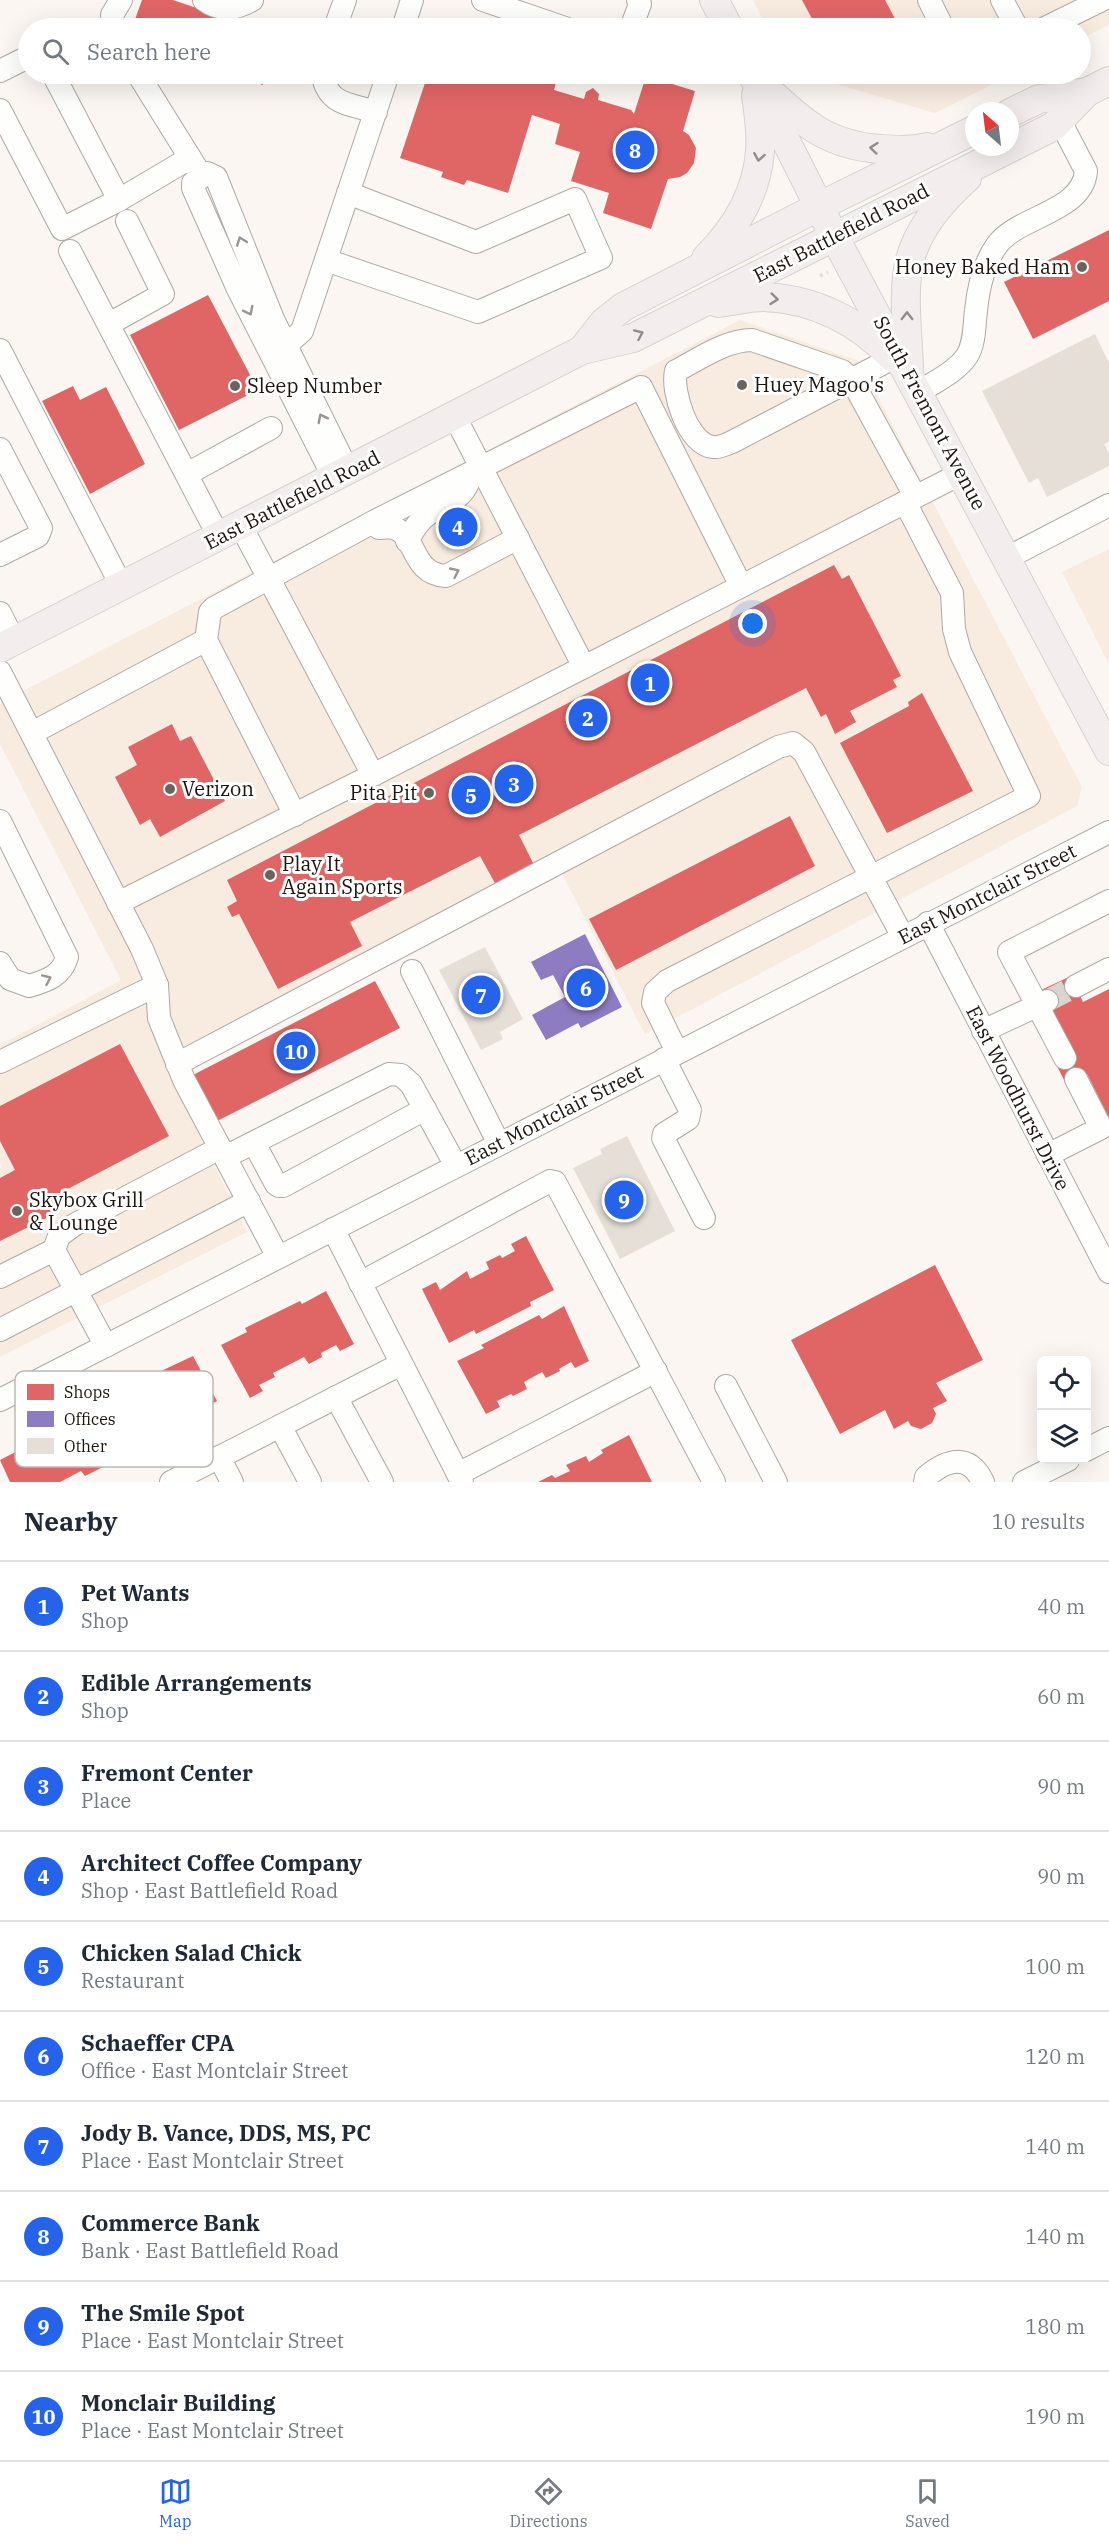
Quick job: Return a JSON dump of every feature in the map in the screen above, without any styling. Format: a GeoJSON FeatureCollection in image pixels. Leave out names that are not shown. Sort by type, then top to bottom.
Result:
{"type":"FeatureCollection","features":[{"type":"Feature","properties":{"kind":"main road"},"geometry":{"type":"LineString","coordinates":[[714,0],[724,18]]}},
{"type":"Feature","properties":{"kind":"main road"},"geometry":{"type":"LineString","coordinates":[[694,270],[722,242],[734,225],[751,189],[760,153],[761,135],[755,84]]}},
{"type":"Feature","properties":{"kind":"main road","name":"South Fremont Avenue"},"geometry":{"type":"LineString","coordinates":[[758,84],[907,375],[962,473],[1109,752]]}},
{"type":"Feature","properties":{"kind":"main road"},"geometry":{"type":"LineString","coordinates":[[763,84],[797,116],[819,132],[841,143],[910,151],[963,136]]}},
{"type":"Feature","properties":{"kind":"main road","name":"East Battlefield Road"},"geometry":{"type":"LineString","coordinates":[[1019,109],[1039,99],[1098,87]]}},
{"type":"Feature","properties":{"kind":"main road","name":"East Battlefield Road"},"geometry":{"type":"LineString","coordinates":[[7,644],[582,350],[633,338],[1054,126],[1098,87]]}},
{"type":"Feature","properties":{"kind":"main road","name":"East Battlefield Road"},"geometry":{"type":"LineString","coordinates":[[582,350],[604,322],[623,307],[963,136]]}},
{"type":"Feature","properties":{"kind":"main road"},"geometry":{"type":"LineString","coordinates":[[907,375],[908,270],[914,247],[931,217],[948,195],[987,160]]}},
{"type":"Feature","properties":{"kind":"main road"},"geometry":{"type":"LineString","coordinates":[[695,306],[763,297],[827,310],[858,327],[907,375]]}},
{"type":"Feature","properties":{"kind":"street"},"geometry":{"type":"LineString","coordinates":[[112,18],[121,0]]}},
{"type":"Feature","properties":{"kind":"street"},"geometry":{"type":"LineString","coordinates":[[204,0],[211,5],[227,8],[236,8],[252,0]]}},
{"type":"Feature","properties":{"kind":"street"},"geometry":{"type":"LineString","coordinates":[[339,18],[345,0]]}},
{"type":"Feature","properties":{"kind":"street"},"geometry":{"type":"LineString","coordinates":[[406,18],[412,0]]}},
{"type":"Feature","properties":{"kind":"street"},"geometry":{"type":"LineString","coordinates":[[483,0],[535,18]]}},
{"type":"Feature","properties":{"kind":"street"},"geometry":{"type":"LineString","coordinates":[[635,18],[640,4],[638,0]]}},
{"type":"Feature","properties":{"kind":"street"},"geometry":{"type":"LineString","coordinates":[[929,0],[938,18]]}},
{"type":"Feature","properties":{"kind":"street"},"geometry":{"type":"LineString","coordinates":[[1002,0],[1012,18]]}},
{"type":"Feature","properties":{"kind":"street"},"geometry":{"type":"LineString","coordinates":[[1058,18],[1073,7],[1102,0]]}},
{"type":"Feature","properties":{"kind":"street"},"geometry":{"type":"LineString","coordinates":[[0,72],[18,62]]}},
{"type":"Feature","properties":{"kind":"street"},"geometry":{"type":"LineString","coordinates":[[58,84],[119,200]]}},
{"type":"Feature","properties":{"kind":"street"},"geometry":{"type":"LineString","coordinates":[[144,84],[195,167],[216,177],[254,276],[341,474]]}},
{"type":"Feature","properties":{"kind":"street"},"geometry":{"type":"LineString","coordinates":[[324,84],[325,90],[334,99],[376,112]]}},
{"type":"Feature","properties":{"kind":"street"},"geometry":{"type":"LineString","coordinates":[[285,346],[302,331],[385,84]]}},
{"type":"Feature","properties":{"kind":"street"},"geometry":{"type":"LineString","coordinates":[[0,110],[62,229],[119,200],[195,167]]}},
{"type":"Feature","properties":{"kind":"street"},"geometry":{"type":"LineString","coordinates":[[681,466],[714,448],[732,442],[851,379],[907,375],[958,366],[971,347],[980,287],[989,259],[1001,240],[1010,232],[1073,197],[1082,187],[1086,171],[1060,121]]}},
{"type":"Feature","properties":{"kind":"street"},"geometry":{"type":"LineString","coordinates":[[195,167],[192,188],[234,281],[341,474]]}},
{"type":"Feature","properties":{"kind":"street"},"geometry":{"type":"LineString","coordinates":[[326,260],[478,312],[601,258],[574,199],[476,242],[348,193]]}},
{"type":"Feature","properties":{"kind":"street"},"geometry":{"type":"LineString","coordinates":[[108,324],[164,294],[127,221]]}},
{"type":"Feature","properties":{"kind":"street"},"geometry":{"type":"LineString","coordinates":[[70,251],[187,474],[230,532],[269,579],[373,775]]}},
{"type":"Feature","properties":{"kind":"street"},"geometry":{"type":"LineString","coordinates":[[295,815],[206,640],[210,612],[214,608],[476,471],[725,346],[752,340],[842,371],[851,379],[910,499],[952,593],[954,629],[960,652],[1029,796],[667,981],[655,992],[653,1003],[690,1110],[688,1119],[664,1134],[663,1138],[704,1218]]}},
{"type":"Feature","properties":{"kind":"street"},"geometry":{"type":"LineString","coordinates":[[0,350],[122,587]]}},
{"type":"Feature","properties":{"kind":"street"},"geometry":{"type":"LineString","coordinates":[[676,371],[675,396],[690,429],[702,443],[714,448]]}},
{"type":"Feature","properties":{"kind":"street"},"geometry":{"type":"LineString","coordinates":[[641,387],[741,586]]}},
{"type":"Feature","properties":{"kind":"street"},"geometry":{"type":"LineString","coordinates":[[454,415],[476,471],[518,538],[584,667]]}},
{"type":"Feature","properties":{"kind":"street"},"geometry":{"type":"LineString","coordinates":[[187,474],[271,429]]}},
{"type":"Feature","properties":{"kind":"street"},"geometry":{"type":"LineString","coordinates":[[0,449],[41,528],[38,536],[0,555]]}},
{"type":"Feature","properties":{"kind":"street"},"geometry":{"type":"LineString","coordinates":[[407,541],[416,525],[426,516],[459,497],[476,471]]}},
{"type":"Feature","properties":{"kind":"street"},"geometry":{"type":"LineString","coordinates":[[118,903],[295,815],[962,473]]}},
{"type":"Feature","properties":{"kind":"street"},"geometry":{"type":"LineString","coordinates":[[1007,558],[1109,505]]}},
{"type":"Feature","properties":{"kind":"street"},"geometry":{"type":"LineString","coordinates":[[379,528],[395,528],[407,541],[425,570],[433,576],[446,576],[518,538]]}},
{"type":"Feature","properties":{"kind":"street"},"geometry":{"type":"LineString","coordinates":[[0,613],[7,644]]}},
{"type":"Feature","properties":{"kind":"street"},"geometry":{"type":"LineString","coordinates":[[32,733],[206,640]]}},
{"type":"Feature","properties":{"kind":"street"},"geometry":{"type":"LineString","coordinates":[[0,672],[118,903],[157,985],[159,1018],[177,1064],[278,1257]]}},
{"type":"Feature","properties":{"kind":"street"},"geometry":{"type":"LineString","coordinates":[[177,1064],[767,752],[793,743],[804,752],[903,937]]}},
{"type":"Feature","properties":{"kind":"street"},"geometry":{"type":"LineString","coordinates":[[0,821],[67,957],[65,967],[58,974],[29,986],[23,986],[10,979],[0,963]]}},
{"type":"Feature","properties":{"kind":"street","name":"East Montclair Street"},"geometry":{"type":"LineString","coordinates":[[57,1371],[1109,832]]}},
{"type":"Feature","properties":{"kind":"street"},"geometry":{"type":"LineString","coordinates":[[1065,1058],[1042,1003],[1009,952],[1109,901]]}},
{"type":"Feature","properties":{"kind":"street","name":"East Woodhurst Drive"},"geometry":{"type":"LineString","coordinates":[[928,923],[1109,1272]]}},
{"type":"Feature","properties":{"kind":"street"},"geometry":{"type":"LineString","coordinates":[[1076,986],[1109,969]]}},
{"type":"Feature","properties":{"kind":"street"},"geometry":{"type":"LineString","coordinates":[[411,971],[499,1144]]}},
{"type":"Feature","properties":{"kind":"street"},"geometry":{"type":"LineString","coordinates":[[0,1062],[157,985]]}},
{"type":"Feature","properties":{"kind":"street"},"geometry":{"type":"LineString","coordinates":[[983,1031],[1042,1003]]}},
{"type":"Feature","properties":{"kind":"street"},"geometry":{"type":"LineString","coordinates":[[0,1277],[54,1250],[59,1236],[74,1225],[223,1153],[254,1143],[389,1074],[401,1075],[411,1084],[456,1166]]}},
{"type":"Feature","properties":{"kind":"street"},"geometry":{"type":"LineString","coordinates":[[1048,1155],[1101,1128],[1076,1079]]}},
{"type":"Feature","properties":{"kind":"street"},"geometry":{"type":"LineString","coordinates":[[254,1143],[276,1184],[283,1186],[425,1109]]}},
{"type":"Feature","properties":{"kind":"street"},"geometry":{"type":"LineString","coordinates":[[360,1283],[550,1181],[555,1182],[714,1482]]}},
{"type":"Feature","properties":{"kind":"street"},"geometry":{"type":"LineString","coordinates":[[0,1330],[249,1201]]}},
{"type":"Feature","properties":{"kind":"street"},"geometry":{"type":"LineString","coordinates":[[333,1229],[460,1478],[656,1371]]}},
{"type":"Feature","properties":{"kind":"street"},"geometry":{"type":"LineString","coordinates":[[54,1250],[106,1346]]}},
{"type":"Feature","properties":{"kind":"street"},"geometry":{"type":"LineString","coordinates":[[213,1460],[401,1364]]}},
{"type":"Feature","properties":{"kind":"street"},"geometry":{"type":"LineString","coordinates":[[726,1386],[776,1482]]}},
{"type":"Feature","properties":{"kind":"street","name":"East Montclair Street"},"geometry":{"type":"LineString","coordinates":[[0,1400],[15,1392]]}},
{"type":"Feature","properties":{"kind":"street"},"geometry":{"type":"LineString","coordinates":[[336,1397],[382,1482]]}},
{"type":"Feature","properties":{"kind":"street"},"geometry":{"type":"LineString","coordinates":[[280,1426],[310,1482]]}},
{"type":"Feature","properties":{"kind":"street"},"geometry":{"type":"LineString","coordinates":[[1091,1447],[1109,1438]]}},
{"type":"Feature","properties":{"kind":"street"},"geometry":{"type":"LineString","coordinates":[[219,1457],[231,1482]]}},
{"type":"Feature","properties":{"kind":"street"},"geometry":{"type":"LineString","coordinates":[[925,1482],[926,1477],[940,1465],[954,1462],[966,1463],[978,1472],[983,1482]]}},
{"type":"Feature","properties":{"kind":"street"},"geometry":{"type":"LineString","coordinates":[[1024,1482],[1060,1464]]}},
{"type":"Feature","properties":{"kind":"street"},"geometry":{"type":"LineString","coordinates":[[171,1482],[200,1467]]}},
{"type":"Feature","properties":{"kind":"path"},"geometry":{"type":"LineString","coordinates":[[815,267],[820,276],[819,286]]}},
{"type":"Feature","properties":{"kind":"shaded area"},"geometry":{"type":"Polygon","coordinates":[[[753,0],[1109,0],[1109,25],[1091,34],[1091,18],[762,18],[753,0]]]}},
{"type":"Feature","properties":{"kind":"shaded area"},"geometry":{"type":"Polygon","coordinates":[[[836,84],[993,84],[935,113],[836,84]]]}},
{"type":"Feature","properties":{"kind":"shaded area"},"geometry":{"type":"Polygon","coordinates":[[[740,320],[859,361],[1082,787],[1077,806],[645,1034],[561,872],[167,1070],[247,1232],[0,1357],[0,1169],[2,1167],[0,1163],[0,1045],[121,980],[0,744],[0,703],[740,320]]]}},
{"type":"Feature","properties":{"kind":"shaded area"},"geometry":{"type":"Polygon","coordinates":[[[1109,549],[1109,664],[1062,572],[1109,549]]]}},
{"type":"Feature","properties":{"kind":"building: Shops"},"geometry":{"type":"Polygon","coordinates":[[[142,0],[173,0],[226,18],[136,18],[142,0]]]}},
{"type":"Feature","properties":{"kind":"building: Shops"},"geometry":{"type":"Polygon","coordinates":[[[802,0],[885,0],[895,18],[812,18],[802,0]]]}},
{"type":"Feature","properties":{"kind":"building: Shops"},"geometry":{"type":"Polygon","coordinates":[[[425,84],[556,84],[554,90],[584,99],[586,92],[593,88],[599,94],[598,100],[631,110],[634,114],[643,84],[672,84],[695,91],[683,131],[689,135],[696,148],[694,163],[687,173],[668,179],[651,229],[603,213],[609,193],[571,181],[580,152],[555,144],[560,124],[532,115],[508,193],[467,180],[464,185],[441,177],[443,172],[400,158],[425,84]]]}},
{"type":"Feature","properties":{"kind":"building: Shops"},"geometry":{"type":"Polygon","coordinates":[[[1109,230],[1109,301],[1033,339],[1004,282],[1109,230]]]}},
{"type":"Feature","properties":{"kind":"building: Shops"},"geometry":{"type":"Polygon","coordinates":[[[208,295],[258,390],[179,430],[130,335],[208,295]]]}},
{"type":"Feature","properties":{"kind":"building: Shops"},"geometry":{"type":"Polygon","coordinates":[[[73,386],[80,400],[106,387],[145,464],[90,494],[42,401],[73,386]]]}},
{"type":"Feature","properties":{"kind":"building: Shops"},"geometry":{"type":"Polygon","coordinates":[[[834,565],[842,579],[849,575],[901,676],[893,680],[897,687],[850,711],[856,722],[835,734],[826,714],[821,717],[806,688],[519,835],[534,865],[496,885],[480,856],[350,922],[362,946],[278,989],[239,914],[232,917],[227,907],[237,901],[227,880],[834,565]]]}},
{"type":"Feature","properties":{"kind":"building: Shops"},"geometry":{"type":"Polygon","coordinates":[[[922,693],[973,791],[887,833],[840,743],[909,706],[908,702],[922,693]]]}},
{"type":"Feature","properties":{"kind":"building: Shops","name":"Verizon"},"geometry":{"type":"Polygon","coordinates":[[[172,724],[180,741],[191,736],[225,801],[160,837],[150,819],[140,825],[115,777],[137,765],[128,747],[172,724]]]}},
{"type":"Feature","properties":{"kind":"building: Shops"},"geometry":{"type":"Polygon","coordinates":[[[790,816],[815,866],[616,970],[589,919],[790,816]]]}},
{"type":"Feature","properties":{"kind":"building: Shops"},"geometry":{"type":"Polygon","coordinates":[[[1071,976],[1083,1002],[1109,989],[1109,1118],[1087,1074],[1066,1084],[1055,1062],[1041,990],[1071,976]]]}},
{"type":"Feature","properties":{"kind":"building: Shops"},"geometry":{"type":"Polygon","coordinates":[[[375,981],[400,1028],[217,1121],[193,1075],[375,981]]]}},
{"type":"Feature","properties":{"kind":"building: Shops"},"geometry":{"type":"Polygon","coordinates":[[[120,1044],[169,1136],[62,1192],[55,1214],[0,1241],[0,1178],[15,1170],[0,1141],[0,1106],[120,1044]]]}},
{"type":"Feature","properties":{"kind":"building: Shops"},"geometry":{"type":"Polygon","coordinates":[[[526,1236],[554,1290],[530,1302],[531,1306],[476,1334],[474,1330],[449,1343],[422,1289],[436,1282],[440,1290],[467,1271],[470,1279],[489,1269],[486,1262],[500,1255],[502,1258],[515,1251],[511,1244],[526,1236]]]}},
{"type":"Feature","properties":{"kind":"building: Shops"},"geometry":{"type":"Polygon","coordinates":[[[935,1265],[983,1360],[936,1383],[947,1401],[933,1408],[936,1414],[932,1423],[921,1429],[911,1426],[908,1421],[894,1429],[885,1410],[840,1434],[791,1340],[935,1265]]]}},
{"type":"Feature","properties":{"kind":"building: Shops"},"geometry":{"type":"Polygon","coordinates":[[[326,1291],[354,1344],[340,1351],[336,1345],[321,1353],[322,1357],[309,1364],[304,1357],[273,1373],[275,1377],[259,1385],[263,1391],[250,1398],[221,1345],[247,1332],[245,1328],[300,1301],[302,1304],[326,1291]]]}},
{"type":"Feature","properties":{"kind":"building: Shops"},"geometry":{"type":"Polygon","coordinates":[[[564,1306],[589,1361],[575,1368],[571,1362],[546,1378],[542,1372],[524,1382],[527,1389],[497,1401],[500,1407],[486,1414],[457,1361],[484,1348],[481,1345],[539,1315],[542,1319],[564,1306]]]}},
{"type":"Feature","properties":{"kind":"building: Shops"},"geometry":{"type":"Polygon","coordinates":[[[193,1356],[201,1371],[161,1371],[193,1356]]]}},
{"type":"Feature","properties":{"kind":"building: Shops"},"geometry":{"type":"Polygon","coordinates":[[[629,1435],[652,1482],[538,1482],[552,1475],[555,1478],[570,1471],[566,1465],[586,1456],[589,1462],[603,1453],[601,1450],[629,1435]]]}},
{"type":"Feature","properties":{"kind":"building: Shops"},"geometry":{"type":"Polygon","coordinates":[[[15,1452],[15,1467],[103,1467],[85,1476],[81,1471],[60,1482],[10,1482],[0,1460],[15,1452]]]}},
{"type":"Feature","properties":{"kind":"building: Offices"},"geometry":{"type":"Polygon","coordinates":[[[585,934],[622,1007],[581,1028],[578,1023],[546,1040],[532,1015],[565,997],[553,975],[541,980],[531,962],[585,934]]]}},
{"type":"Feature","properties":{"kind":"building: Other"},"geometry":{"type":"Polygon","coordinates":[[[1095,334],[1109,363],[1109,442],[1104,444],[1109,453],[1109,466],[1047,497],[1038,478],[1029,483],[982,391],[1095,334]]]}},
{"type":"Feature","properties":{"kind":"building: Other"},"geometry":{"type":"Polygon","coordinates":[[[485,947],[523,1019],[500,1032],[503,1039],[481,1050],[439,970],[485,947]]]}},
{"type":"Feature","properties":{"kind":"building: Other"},"geometry":{"type":"Polygon","coordinates":[[[627,1136],[675,1231],[620,1259],[573,1168],[602,1154],[600,1149],[627,1136]]]}},
{"type":"Feature","properties":{"kind":"tunnel"},"geometry":{"type":"LineString","coordinates":[[1047,1001],[1076,986]]}},
{"type":"Feature","properties":{"kind":"place","name":"Commerce Bank"},"geometry":{"type":"Point","coordinates":[635,150]}},
{"type":"Feature","properties":{"kind":"place","name":"Honey Baked Ham"},"geometry":{"type":"Point","coordinates":[1082,267]}},
{"type":"Feature","properties":{"kind":"place","name":"Huey Magoo's"},"geometry":{"type":"Point","coordinates":[742,385]}},
{"type":"Feature","properties":{"kind":"place","name":"Sleep Number"},"geometry":{"type":"Point","coordinates":[235,386]}},
{"type":"Feature","properties":{"kind":"place","name":"Architect Coffee Company"},"geometry":{"type":"Point","coordinates":[458,527]}},
{"type":"Feature","properties":{"kind":"place","name":"Pet Wants"},"geometry":{"type":"Point","coordinates":[650,683]}},
{"type":"Feature","properties":{"kind":"place","name":"Edible Arrangements"},"geometry":{"type":"Point","coordinates":[588,718]}},
{"type":"Feature","properties":{"kind":"place","name":"Fremont Center"},"geometry":{"type":"Point","coordinates":[514,784]}},
{"type":"Feature","properties":{"kind":"place","name":"Verizon"},"geometry":{"type":"Point","coordinates":[170,789]}},
{"type":"Feature","properties":{"kind":"place","name":"Pita Pit"},"geometry":{"type":"Point","coordinates":[429,793]}},
{"type":"Feature","properties":{"kind":"place","name":"Chicken Salad Chick"},"geometry":{"type":"Point","coordinates":[471,795]}},
{"type":"Feature","properties":{"kind":"place","name":"Play It Again Sports"},"geometry":{"type":"Point","coordinates":[270,875]}},
{"type":"Feature","properties":{"kind":"place","name":"Schaeffer CPA"},"geometry":{"type":"Point","coordinates":[586,988]}},
{"type":"Feature","properties":{"kind":"place","name":"Jody B. Vance, DDS, MS, PC"},"geometry":{"type":"Point","coordinates":[481,995]}},
{"type":"Feature","properties":{"kind":"place","name":"Monclair Building"},"geometry":{"type":"Point","coordinates":[296,1051]}},
{"type":"Feature","properties":{"kind":"place","name":"The Smile Spot"},"geometry":{"type":"Point","coordinates":[624,1200]}},
{"type":"Feature","properties":{"kind":"place","name":"Skybox Grill & Lounge"},"geometry":{"type":"Point","coordinates":[17,1211]}}]}
